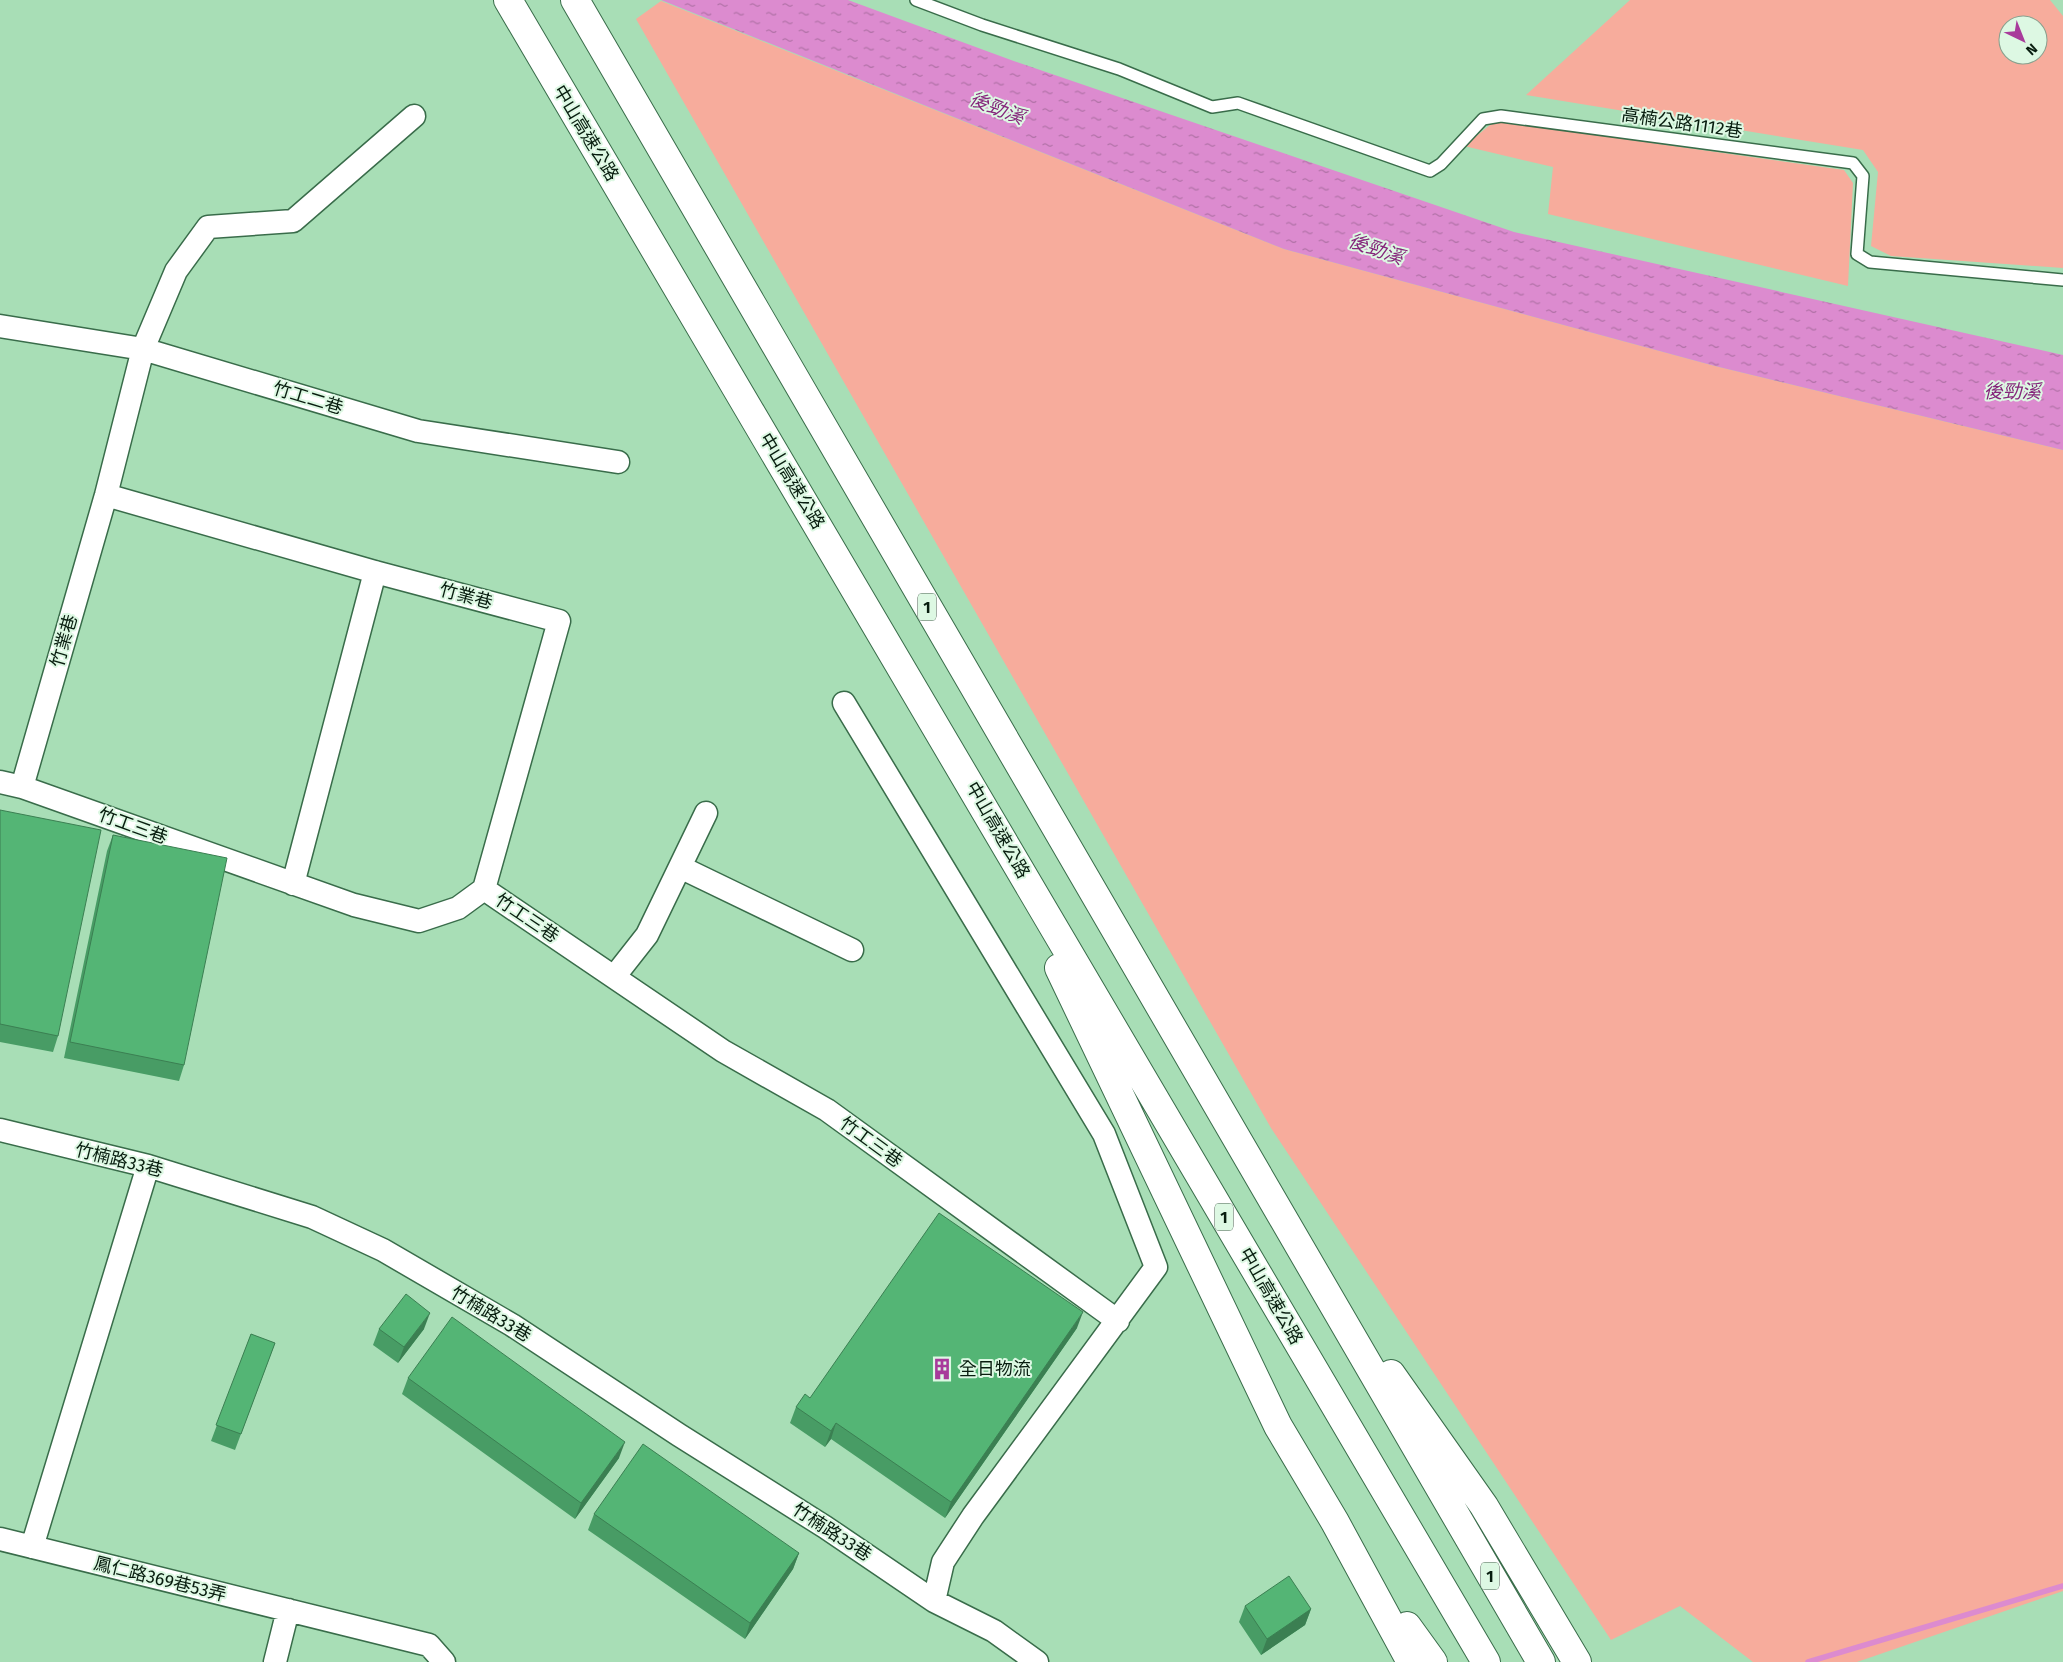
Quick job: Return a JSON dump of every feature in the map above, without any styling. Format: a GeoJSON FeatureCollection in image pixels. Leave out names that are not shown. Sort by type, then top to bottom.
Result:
{"type":"FeatureCollection","features":[{"type":"Feature","properties":{"kind":"highway","name":"中山高速公路"},"geometry":{"type":"LineString","coordinates":[[508,0],[1486,1662]]}},
{"type":"Feature","properties":{"kind":"highway","name":"1"},"geometry":{"type":"LineString","coordinates":[[575,0],[1279,1215],[1541,1662]]}},
{"type":"Feature","properties":{"kind":"highway"},"geometry":{"type":"LineString","coordinates":[[963,771],[1135,1123],[1194,1254],[1278,1426],[1334,1522],[1411,1662]]}},
{"type":"Feature","properties":{"kind":"highway"},"geometry":{"type":"LineString","coordinates":[[1279,1215],[1484,1506],[1577,1662]]}},
{"type":"Feature","properties":{"kind":"highway"},"geometry":{"type":"LineString","coordinates":[[1334,1522],[1433,1662]]}},
{"type":"Feature","properties":{"kind":"street","name":"竹業巷"},"geometry":{"type":"LineString","coordinates":[[22,786],[106,495],[143,349],[176,271],[208,227],[293,221],[414,116]]}},
{"type":"Feature","properties":{"kind":"street","name":"竹工二巷"},"geometry":{"type":"LineString","coordinates":[[0,326],[143,349],[418,431],[618,462]]}},
{"type":"Feature","properties":{"kind":"street","name":"竹業巷"},"geometry":{"type":"LineString","coordinates":[[106,495],[375,572],[559,621],[484,889]]}},
{"type":"Feature","properties":{"kind":"street"},"geometry":{"type":"LineString","coordinates":[[293,884],[375,572]]}},
{"type":"Feature","properties":{"kind":"street"},"geometry":{"type":"LineString","coordinates":[[844,703],[1104,1134],[1156,1267],[973,1516],[943,1562],[934,1601]]}},
{"type":"Feature","properties":{"kind":"street","name":"竹工三巷"},"geometry":{"type":"LineString","coordinates":[[0,782],[22,786],[354,905],[419,921],[458,908],[484,889],[723,1051],[827,1110],[1118,1321]]}},
{"type":"Feature","properties":{"kind":"street"},"geometry":{"type":"LineString","coordinates":[[614,977],[647,935],[706,813]]}},
{"type":"Feature","properties":{"kind":"street"},"geometry":{"type":"LineString","coordinates":[[680,867],[852,950]]}},
{"type":"Feature","properties":{"kind":"street","name":"竹楠路33巷"},"geometry":{"type":"LineString","coordinates":[[0,1130],[148,1166],[312,1218],[383,1250],[512,1325],[679,1435],[825,1527],[934,1601],[994,1631],[1036,1662]]}},
{"type":"Feature","properties":{"kind":"street"},"geometry":{"type":"LineString","coordinates":[[32,1547],[148,1166]]}},
{"type":"Feature","properties":{"kind":"street","name":"鳳仁路369巷53弄"},"geometry":{"type":"LineString","coordinates":[[0,1539],[429,1646],[444,1662]]}},
{"type":"Feature","properties":{"kind":"street"},"geometry":{"type":"LineString","coordinates":[[275,1662],[288,1610]]}},
{"type":"Feature","properties":{"kind":"lane","name":"高楠公路1112巷"},"geometry":{"type":"LineString","coordinates":[[916,0],[982,25],[1119,69],[1212,107],[1238,103],[1430,171],[1441,164],[1483,119],[1501,116],[1853,163],[1863,176],[1857,254],[1870,262],[2063,280]]}},
{"type":"Feature","properties":{"kind":"shaded area"},"geometry":{"type":"Polygon","coordinates":[[[1630,0],[2050,0],[2063,16],[2063,268],[1891,256],[1871,246],[1878,172],[1863,150],[1526,95],[1630,0]]]}},
{"type":"Feature","properties":{"kind":"shaded area"},"geometry":{"type":"Polygon","coordinates":[[[661,1],[1284,249],[1715,366],[2063,450],[2063,1591],[1857,1662],[1753,1662],[1680,1606],[1611,1640],[1271,1128],[636,19],[661,1]]]}},
{"type":"Feature","properties":{"kind":"shaded area"},"geometry":{"type":"Polygon","coordinates":[[[1495,121],[1844,170],[1853,183],[1848,286],[1548,214],[1553,167],[1464,146],[1495,121]]]}},
{"type":"Feature","properties":{"kind":"water","name":"後勁溪"},"geometry":{"type":"Polygon","coordinates":[[[661,0],[848,0],[1011,60],[1514,232],[2063,355],[2063,450],[1715,366],[1284,249],[661,0]]]}},
{"type":"Feature","properties":{"kind":"building"},"geometry":{"type":"Polygon","coordinates":[[[0,810],[101,830],[58,1036],[0,1024],[0,810]]]}},
{"type":"Feature","properties":{"kind":"building"},"geometry":{"type":"Polygon","coordinates":[[[113,835],[227,858],[184,1065],[70,1042],[113,835]]]}},
{"type":"Feature","properties":{"kind":"building","name":"全日物流"},"geometry":{"type":"Polygon","coordinates":[[[939,1213],[1083,1312],[951,1502],[836,1423],[831,1431],[796,1407],[805,1394],[810,1398],[939,1213]]]}},
{"type":"Feature","properties":{"kind":"building"},"geometry":{"type":"Polygon","coordinates":[[[406,1294],[430,1313],[404,1347],[379,1329],[406,1294]]]}},
{"type":"Feature","properties":{"kind":"building"},"geometry":{"type":"Polygon","coordinates":[[[452,1317],[625,1442],[581,1503],[408,1378],[452,1317]]]}},
{"type":"Feature","properties":{"kind":"building"},"geometry":{"type":"Polygon","coordinates":[[[251,1334],[275,1343],[241,1434],[216,1425],[251,1334]]]}},
{"type":"Feature","properties":{"kind":"building"},"geometry":{"type":"Polygon","coordinates":[[[643,1444],[799,1553],[750,1623],[594,1514],[643,1444]]]}},
{"type":"Feature","properties":{"kind":"building"},"geometry":{"type":"Polygon","coordinates":[[[1289,1576],[1311,1609],[1267,1639],[1245,1606],[1289,1576]]]}},
{"type":"Feature","properties":{"kind":"waterway"},"geometry":{"type":"LineString","coordinates":[[1808,1662],[2063,1586]]}},
{"type":"Feature","properties":{"kind":"place","name":"全日物流"},"geometry":{"type":"Point","coordinates":[942,1369]}}]}
